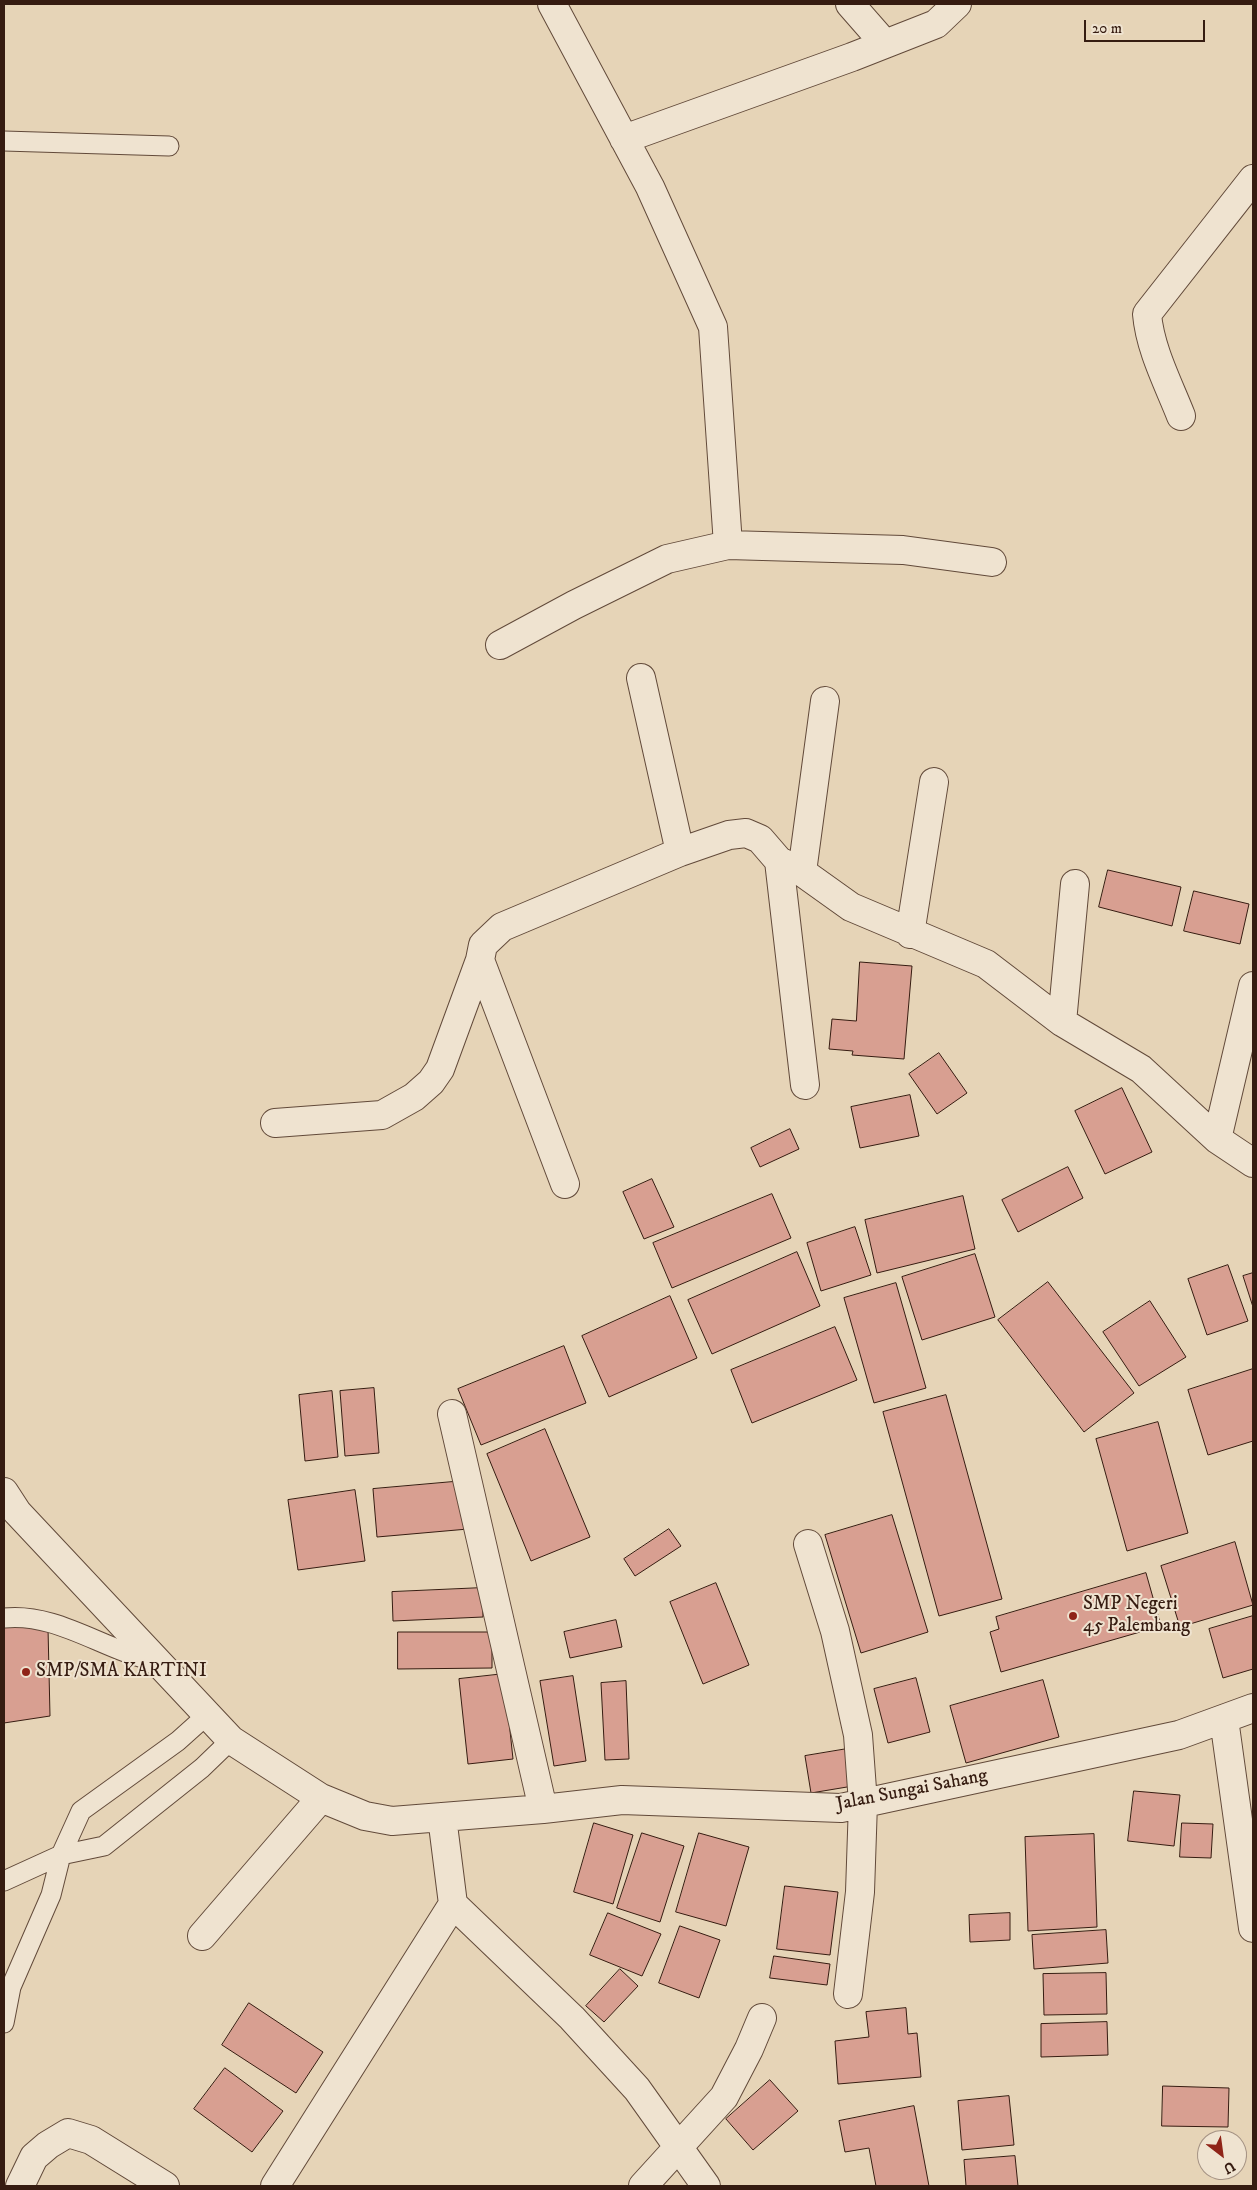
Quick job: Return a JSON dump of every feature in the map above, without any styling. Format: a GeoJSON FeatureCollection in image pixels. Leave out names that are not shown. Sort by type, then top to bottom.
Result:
{"type":"FeatureCollection","features":[{"type":"Feature","properties":{"kind":"street"},"geometry":{"type":"LineString","coordinates":[[552,4],[650,187],[713,327],[728,545]]}},
{"type":"Feature","properties":{"kind":"street"},"geometry":{"type":"LineString","coordinates":[[850,4],[885,44]]}},
{"type":"Feature","properties":{"kind":"street"},"geometry":{"type":"LineString","coordinates":[[624,139],[936,24],[957,4]]}},
{"type":"Feature","properties":{"kind":"street"},"geometry":{"type":"LineString","coordinates":[[1181,416],[1154,348],[1147,314],[1253,179]]}},
{"type":"Feature","properties":{"kind":"street"},"geometry":{"type":"LineString","coordinates":[[500,645],[667,558],[728,545],[903,550],[992,562]]}},
{"type":"Feature","properties":{"kind":"street"},"geometry":{"type":"LineString","coordinates":[[641,678],[680,852]]}},
{"type":"Feature","properties":{"kind":"street"},"geometry":{"type":"LineString","coordinates":[[805,1085],[790,866],[825,701]]}},
{"type":"Feature","properties":{"kind":"street"},"geometry":{"type":"LineString","coordinates":[[910,934],[934,782]]}},
{"type":"Feature","properties":{"kind":"street"},"geometry":{"type":"LineString","coordinates":[[275,1123],[382,1115],[414,1097],[431,1082],[440,1069],[480,960],[483,945],[502,927],[680,852],[730,835],[746,834],[760,839],[790,866],[851,907],[910,934],[986,964],[1062,1022],[1141,1069],[1217,1139],[1253,1163]]}},
{"type":"Feature","properties":{"kind":"street"},"geometry":{"type":"LineString","coordinates":[[1062,1022],[1075,884]]}},
{"type":"Feature","properties":{"kind":"street"},"geometry":{"type":"LineString","coordinates":[[480,960],[565,1184]]}},
{"type":"Feature","properties":{"kind":"street"},"geometry":{"type":"LineString","coordinates":[[1217,1139],[1253,986]]}},
{"type":"Feature","properties":{"kind":"street"},"geometry":{"type":"LineString","coordinates":[[452,1414],[543,1809]]}},
{"type":"Feature","properties":{"kind":"street","name":"Jalan Sungai Sahang"},"geometry":{"type":"LineString","coordinates":[[4,1492],[17,1512],[231,1740],[321,1798],[365,1816],[392,1821],[543,1809],[622,1800],[841,1808],[1179,1735],[1253,1708]]}},
{"type":"Feature","properties":{"kind":"street"},"geometry":{"type":"LineString","coordinates":[[808,1544],[834,1631],[856,1725],[863,1803],[860,1892],[848,1994]]}},
{"type":"Feature","properties":{"kind":"street"},"geometry":{"type":"LineString","coordinates":[[1224,1719],[1253,1928]]}},
{"type":"Feature","properties":{"kind":"street"},"geometry":{"type":"LineString","coordinates":[[202,1936],[321,1798]]}},
{"type":"Feature","properties":{"kind":"street"},"geometry":{"type":"LineString","coordinates":[[282,2184],[453,1904],[442,1817]]}},
{"type":"Feature","properties":{"kind":"street"},"geometry":{"type":"LineString","coordinates":[[453,1904],[572,2018],[637,2089],[677,2148],[706,2186]]}},
{"type":"Feature","properties":{"kind":"street"},"geometry":{"type":"LineString","coordinates":[[644,2186],[724,2097],[749,2049],[762,2018]]}},
{"type":"Feature","properties":{"kind":"street"},"geometry":{"type":"LineString","coordinates":[[20,2186],[34,2157],[48,2145],[68,2133],[91,2140],[164,2186]]}},
{"type":"Feature","properties":{"kind":"lane"},"geometry":{"type":"LineString","coordinates":[[4,141],[169,146]]}},
{"type":"Feature","properties":{"kind":"lane"},"geometry":{"type":"LineString","coordinates":[[4,1618],[49,1622],[136,1657],[155,1661]]}},
{"type":"Feature","properties":{"kind":"lane"},"geometry":{"type":"LineString","coordinates":[[4,2023],[11,1987],[52,1896],[62,1855],[81,1811],[178,1741],[207,1715]]}},
{"type":"Feature","properties":{"kind":"lane"},"geometry":{"type":"LineString","coordinates":[[4,1882],[62,1855],[104,1846],[202,1768],[231,1740]]}},
{"type":"Feature","properties":{"kind":"building"},"geometry":{"type":"Polygon","coordinates":[[[1108,870],[1181,887],[1172,926],[1099,907],[1108,870]]]}},
{"type":"Feature","properties":{"kind":"building"},"geometry":{"type":"Polygon","coordinates":[[[1194,891],[1249,904],[1240,944],[1184,931],[1194,891]]]}},
{"type":"Feature","properties":{"kind":"building"},"geometry":{"type":"Polygon","coordinates":[[[860,962],[912,966],[904,1059],[852,1055],[853,1051],[829,1049],[832,1019],[856,1021],[860,962]]]}},
{"type":"Feature","properties":{"kind":"building"},"geometry":{"type":"Polygon","coordinates":[[[939,1053],[967,1093],[937,1114],[909,1074],[939,1053]]]}},
{"type":"Feature","properties":{"kind":"building"},"geometry":{"type":"Polygon","coordinates":[[[1122,1088],[1152,1152],[1105,1174],[1075,1111],[1122,1088]]]}},
{"type":"Feature","properties":{"kind":"building"},"geometry":{"type":"Polygon","coordinates":[[[910,1095],[919,1136],[860,1148],[851,1107],[910,1095]]]}},
{"type":"Feature","properties":{"kind":"building"},"geometry":{"type":"Polygon","coordinates":[[[790,1129],[799,1149],[760,1167],[751,1148],[790,1129]]]}},
{"type":"Feature","properties":{"kind":"building"},"geometry":{"type":"Polygon","coordinates":[[[1068,1167],[1083,1198],[1018,1232],[1002,1200],[1068,1167]]]}},
{"type":"Feature","properties":{"kind":"building"},"geometry":{"type":"Polygon","coordinates":[[[652,1179],[674,1227],[644,1239],[623,1192],[652,1179]]]}},
{"type":"Feature","properties":{"kind":"building"},"geometry":{"type":"Polygon","coordinates":[[[772,1194],[791,1238],[672,1288],[653,1243],[772,1194]]]}},
{"type":"Feature","properties":{"kind":"building"},"geometry":{"type":"Polygon","coordinates":[[[963,1196],[975,1249],[877,1273],[865,1220],[963,1196]]]}},
{"type":"Feature","properties":{"kind":"building"},"geometry":{"type":"Polygon","coordinates":[[[855,1227],[871,1275],[821,1291],[807,1243],[855,1227]]]}},
{"type":"Feature","properties":{"kind":"building"},"geometry":{"type":"Polygon","coordinates":[[[797,1252],[820,1306],[712,1354],[688,1300],[797,1252]]]}},
{"type":"Feature","properties":{"kind":"building"},"geometry":{"type":"Polygon","coordinates":[[[975,1254],[995,1317],[922,1340],[902,1277],[975,1254]]]}},
{"type":"Feature","properties":{"kind":"building"},"geometry":{"type":"Polygon","coordinates":[[[1228,1265],[1248,1321],[1207,1335],[1188,1279],[1228,1265]]]}},
{"type":"Feature","properties":{"kind":"building"},"geometry":{"type":"Polygon","coordinates":[[[1253,1273],[1253,1307],[1243,1276],[1253,1273]]]}},
{"type":"Feature","properties":{"kind":"building"},"geometry":{"type":"Polygon","coordinates":[[[1048,1282],[1134,1393],[1084,1432],[998,1320],[1048,1282]]]}},
{"type":"Feature","properties":{"kind":"building"},"geometry":{"type":"Polygon","coordinates":[[[896,1283],[926,1388],[874,1403],[844,1298],[896,1283]]]}},
{"type":"Feature","properties":{"kind":"building"},"geometry":{"type":"Polygon","coordinates":[[[670,1296],[697,1358],[609,1397],[582,1336],[670,1296]]]}},
{"type":"Feature","properties":{"kind":"building"},"geometry":{"type":"Polygon","coordinates":[[[1150,1301],[1186,1357],[1139,1386],[1103,1332],[1150,1301]]]}},
{"type":"Feature","properties":{"kind":"building"},"geometry":{"type":"Polygon","coordinates":[[[835,1327],[857,1380],[752,1423],[731,1370],[835,1327]]]}},
{"type":"Feature","properties":{"kind":"building"},"geometry":{"type":"Polygon","coordinates":[[[564,1346],[586,1403],[481,1445],[458,1389],[564,1346]]]}},
{"type":"Feature","properties":{"kind":"building"},"geometry":{"type":"Polygon","coordinates":[[[1253,1369],[1253,1441],[1208,1455],[1188,1390],[1253,1369]]]}},
{"type":"Feature","properties":{"kind":"building"},"geometry":{"type":"Polygon","coordinates":[[[374,1388],[379,1453],[345,1456],[340,1391],[374,1388]]]}},
{"type":"Feature","properties":{"kind":"building"},"geometry":{"type":"Polygon","coordinates":[[[332,1391],[338,1457],[305,1461],[299,1395],[332,1391]]]}},
{"type":"Feature","properties":{"kind":"building"},"geometry":{"type":"Polygon","coordinates":[[[946,1395],[1002,1599],[939,1616],[883,1412],[946,1395]]]}},
{"type":"Feature","properties":{"kind":"building"},"geometry":{"type":"Polygon","coordinates":[[[1158,1422],[1188,1533],[1127,1551],[1096,1439],[1158,1422]]]}},
{"type":"Feature","properties":{"kind":"building"},"geometry":{"type":"Polygon","coordinates":[[[545,1429],[590,1537],[531,1561],[487,1454],[545,1429]]]}},
{"type":"Feature","properties":{"kind":"building"},"geometry":{"type":"Polygon","coordinates":[[[464,1481],[468,1529],[377,1537],[373,1489],[464,1481]]]}},
{"type":"Feature","properties":{"kind":"building"},"geometry":{"type":"Polygon","coordinates":[[[355,1490],[365,1561],[298,1570],[288,1500],[355,1490]]]}},
{"type":"Feature","properties":{"kind":"building"},"geometry":{"type":"Polygon","coordinates":[[[892,1515],[928,1632],[861,1653],[825,1535],[892,1515]]]}},
{"type":"Feature","properties":{"kind":"building"},"geometry":{"type":"Polygon","coordinates":[[[669,1529],[681,1546],[635,1576],[624,1559],[669,1529]]]}},
{"type":"Feature","properties":{"kind":"building"},"geometry":{"type":"Polygon","coordinates":[[[1235,1542],[1253,1605],[1180,1627],[1161,1566],[1235,1542]]]}},
{"type":"Feature","properties":{"kind":"building"},"geometry":{"type":"Polygon","coordinates":[[[1146,1573],[1161,1626],[1001,1672],[990,1632],[999,1629],[996,1617],[1146,1573]]]}},
{"type":"Feature","properties":{"kind":"building"},"geometry":{"type":"Polygon","coordinates":[[[716,1583],[749,1665],[703,1684],[670,1602],[716,1583]]]}},
{"type":"Feature","properties":{"kind":"building"},"geometry":{"type":"Polygon","coordinates":[[[482,1588],[483,1617],[393,1621],[392,1592],[482,1588]]]}},
{"type":"Feature","properties":{"kind":"building"},"geometry":{"type":"Polygon","coordinates":[[[1253,1616],[1253,1669],[1223,1678],[1209,1629],[1253,1616]]]}},
{"type":"Feature","properties":{"kind":"building"},"geometry":{"type":"Polygon","coordinates":[[[616,1620],[622,1647],[570,1658],[564,1632],[616,1620]]]}},
{"type":"Feature","properties":{"kind":"building","name":"SMP/SMA KARTINI"},"geometry":{"type":"Polygon","coordinates":[[[4,1622],[48,1628],[50,1716],[4,1723],[4,1622]]]}},
{"type":"Feature","properties":{"kind":"building"},"geometry":{"type":"Polygon","coordinates":[[[398,1632],[492,1632],[492,1668],[398,1669],[398,1632]]]}},
{"type":"Feature","properties":{"kind":"building"},"geometry":{"type":"Polygon","coordinates":[[[504,1674],[513,1759],[468,1764],[459,1679],[504,1674]]]}},
{"type":"Feature","properties":{"kind":"building"},"geometry":{"type":"Polygon","coordinates":[[[573,1676],[586,1761],[554,1766],[540,1681],[573,1676]]]}},
{"type":"Feature","properties":{"kind":"building"},"geometry":{"type":"Polygon","coordinates":[[[916,1678],[930,1732],[888,1743],[874,1689],[916,1678]]]}},
{"type":"Feature","properties":{"kind":"building"},"geometry":{"type":"Polygon","coordinates":[[[1043,1680],[1059,1737],[966,1763],[950,1706],[1043,1680]]]}},
{"type":"Feature","properties":{"kind":"building"},"geometry":{"type":"Polygon","coordinates":[[[626,1681],[629,1759],[605,1760],[601,1683],[626,1681]]]}},
{"type":"Feature","properties":{"kind":"building"},"geometry":{"type":"Polygon","coordinates":[[[847,1749],[853,1786],[811,1793],[805,1756],[847,1749]]]}},
{"type":"Feature","properties":{"kind":"building"},"geometry":{"type":"Polygon","coordinates":[[[1134,1791],[1180,1795],[1174,1846],[1128,1841],[1134,1791]]]}},
{"type":"Feature","properties":{"kind":"building"},"geometry":{"type":"Polygon","coordinates":[[[594,1823],[633,1835],[613,1904],[574,1892],[594,1823]]]}},
{"type":"Feature","properties":{"kind":"building"},"geometry":{"type":"Polygon","coordinates":[[[1182,1823],[1213,1824],[1211,1858],[1180,1857],[1182,1823]]]}},
{"type":"Feature","properties":{"kind":"building"},"geometry":{"type":"Polygon","coordinates":[[[642,1833],[684,1846],[660,1922],[617,1908],[642,1833]]]}},
{"type":"Feature","properties":{"kind":"building"},"geometry":{"type":"Polygon","coordinates":[[[699,1833],[749,1847],[726,1926],[676,1912],[699,1833]]]}},
{"type":"Feature","properties":{"kind":"building"},"geometry":{"type":"Polygon","coordinates":[[[1094,1834],[1097,1927],[1028,1931],[1025,1837],[1094,1834]]]}},
{"type":"Feature","properties":{"kind":"building"},"geometry":{"type":"Polygon","coordinates":[[[785,1886],[838,1892],[830,1955],[777,1949],[785,1886]]]}},
{"type":"Feature","properties":{"kind":"building"},"geometry":{"type":"Polygon","coordinates":[[[608,1913],[661,1934],[642,1976],[590,1955],[608,1913]]]}},
{"type":"Feature","properties":{"kind":"building"},"geometry":{"type":"Polygon","coordinates":[[[1010,1913],[1010,1940],[970,1942],[969,1915],[1010,1913]]]}},
{"type":"Feature","properties":{"kind":"building"},"geometry":{"type":"Polygon","coordinates":[[[680,1926],[720,1940],[699,1998],[659,1983],[680,1926]]]}},
{"type":"Feature","properties":{"kind":"building"},"geometry":{"type":"Polygon","coordinates":[[[1106,1930],[1108,1963],[1034,1969],[1032,1935],[1106,1930]]]}},
{"type":"Feature","properties":{"kind":"building"},"geometry":{"type":"Polygon","coordinates":[[[774,1956],[830,1964],[827,1985],[770,1978],[774,1956]]]}},
{"type":"Feature","properties":{"kind":"building"},"geometry":{"type":"Polygon","coordinates":[[[620,1969],[638,1986],[604,2022],[586,2006],[620,1969]]]}},
{"type":"Feature","properties":{"kind":"building"},"geometry":{"type":"Polygon","coordinates":[[[1106,1973],[1107,2014],[1044,2015],[1043,1974],[1106,1973]]]}},
{"type":"Feature","properties":{"kind":"building"},"geometry":{"type":"Polygon","coordinates":[[[249,2003],[323,2052],[296,2093],[222,2045],[249,2003]]]}},
{"type":"Feature","properties":{"kind":"building"},"geometry":{"type":"Polygon","coordinates":[[[906,2008],[908,2034],[917,2033],[921,2077],[838,2084],[835,2041],[869,2037],[866,2012],[906,2008]]]}},
{"type":"Feature","properties":{"kind":"building"},"geometry":{"type":"Polygon","coordinates":[[[1107,2022],[1108,2055],[1041,2057],[1041,2024],[1107,2022]]]}},
{"type":"Feature","properties":{"kind":"building"},"geometry":{"type":"Polygon","coordinates":[[[225,2068],[283,2111],[252,2152],[194,2109],[225,2068]]]}},
{"type":"Feature","properties":{"kind":"building"},"geometry":{"type":"Polygon","coordinates":[[[770,2080],[798,2111],[753,2150],[726,2119],[770,2080]]]}},
{"type":"Feature","properties":{"kind":"building"},"geometry":{"type":"Polygon","coordinates":[[[1163,2086],[1229,2088],[1228,2127],[1162,2126],[1163,2086]]]}},
{"type":"Feature","properties":{"kind":"building"},"geometry":{"type":"Polygon","coordinates":[[[1009,2096],[1014,2145],[962,2150],[958,2101],[1009,2096]]]}},
{"type":"Feature","properties":{"kind":"building"},"geometry":{"type":"Polygon","coordinates":[[[914,2106],[929,2186],[876,2186],[869,2148],[845,2152],[839,2121],[914,2106]]]}},
{"type":"Feature","properties":{"kind":"building"},"geometry":{"type":"Polygon","coordinates":[[[1015,2156],[1018,2186],[966,2186],[964,2160],[1015,2156]]]}},
{"type":"Feature","properties":{"kind":"place","name":"SMP Negeri 45 Palembang"},"geometry":{"type":"Point","coordinates":[1073,1616]}},
{"type":"Feature","properties":{"kind":"place","name":"SMP/SMA KARTINI"},"geometry":{"type":"Point","coordinates":[26,1672]}}]}
